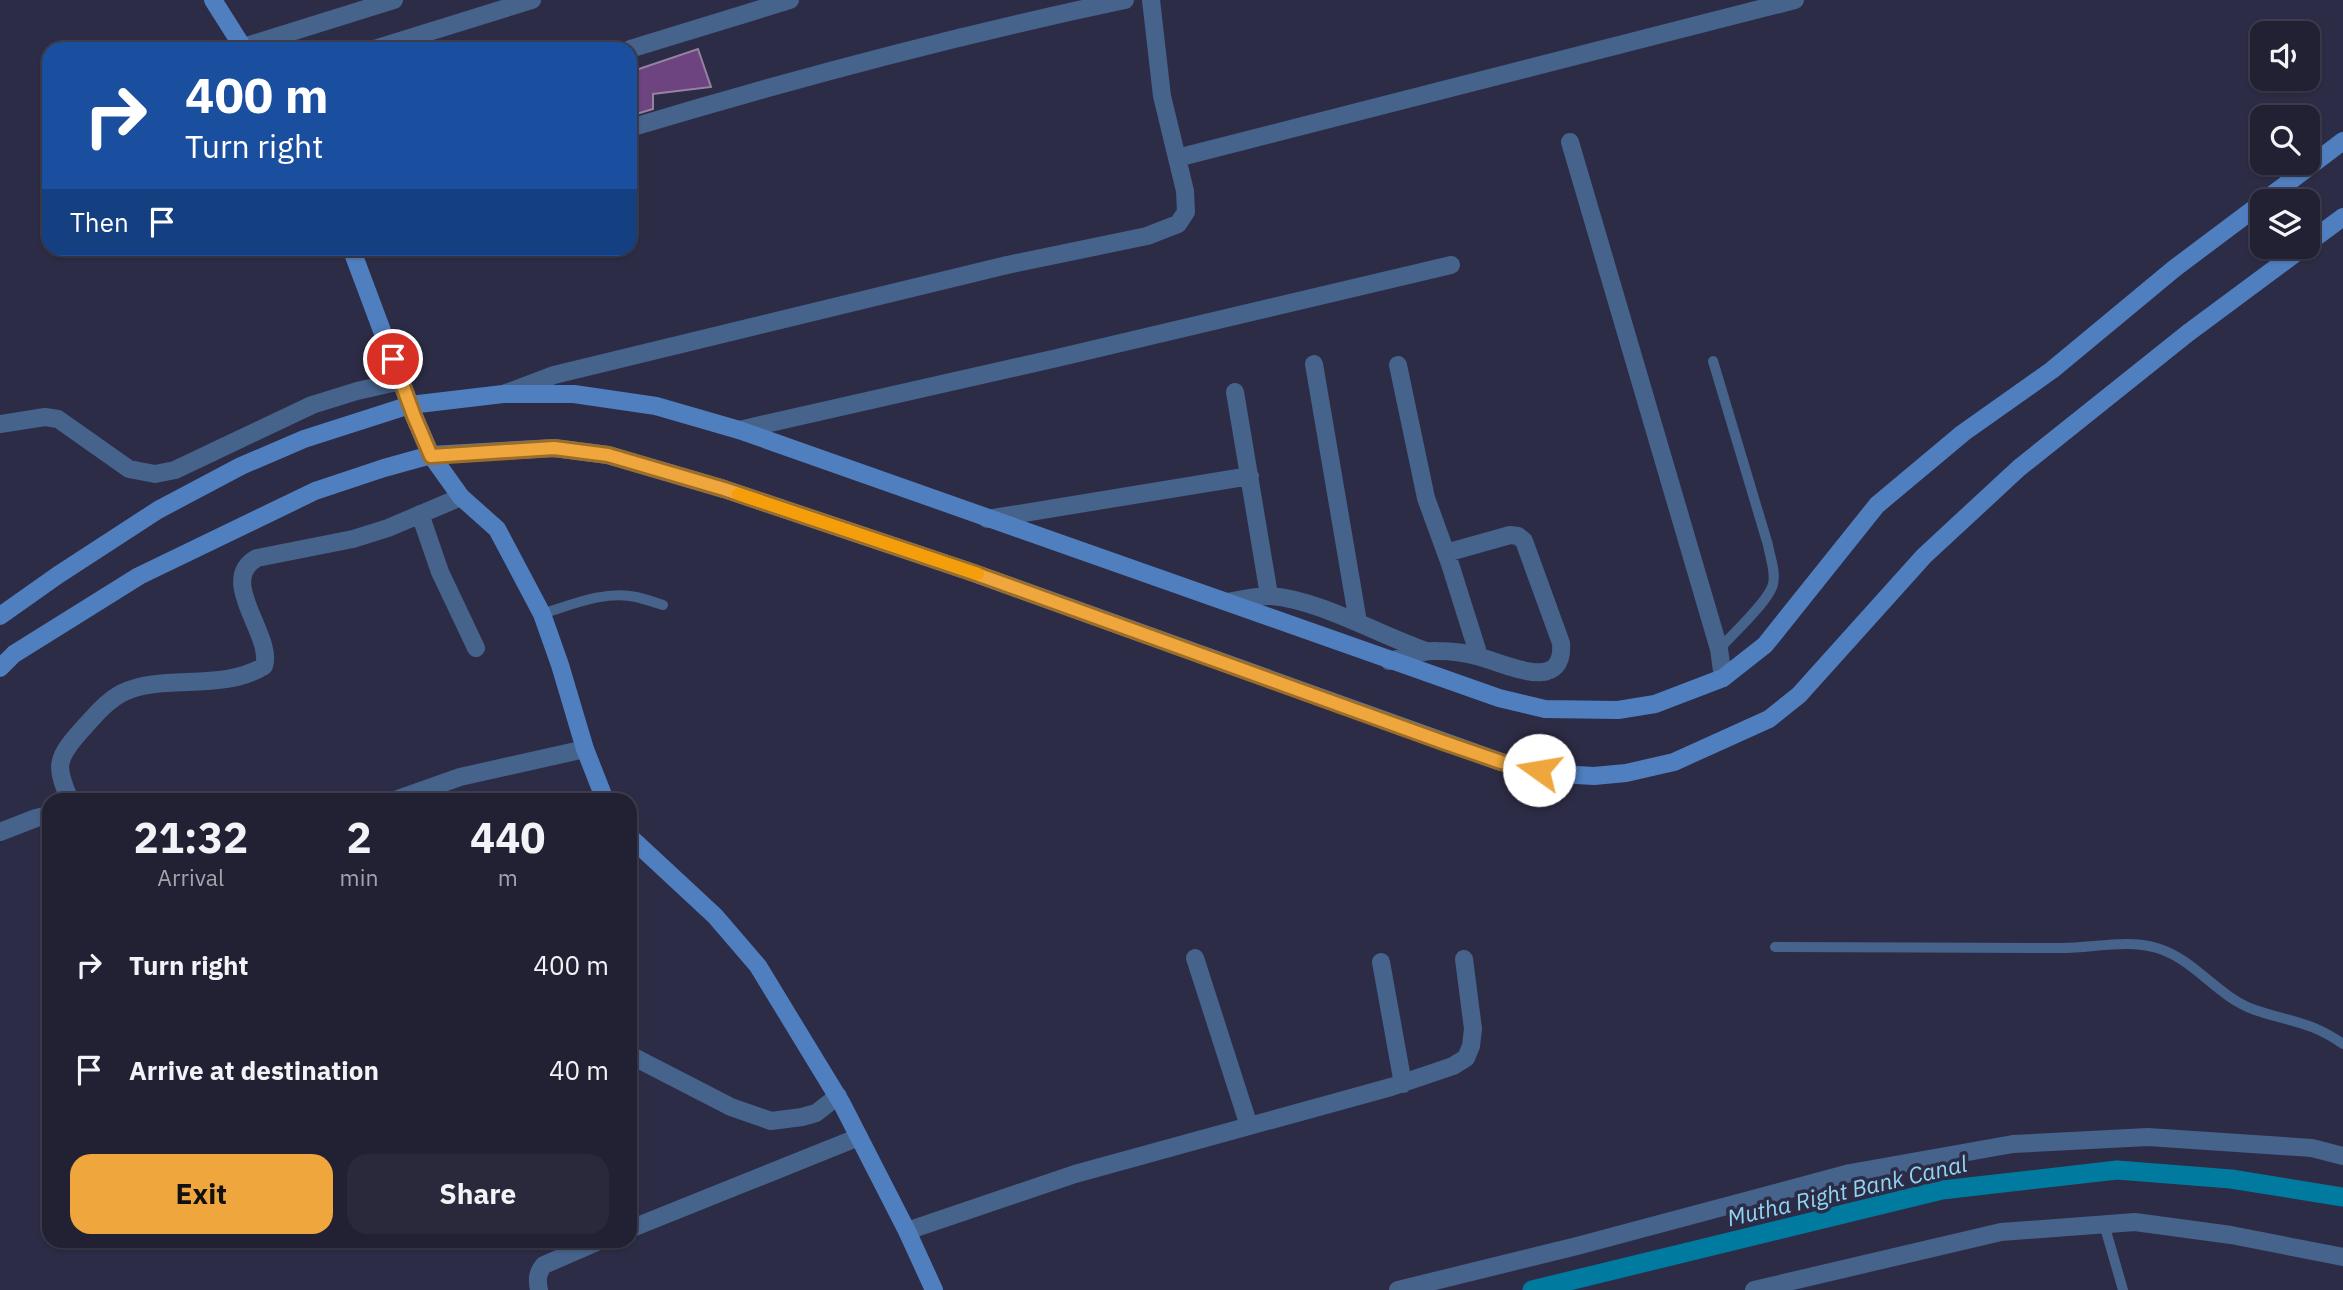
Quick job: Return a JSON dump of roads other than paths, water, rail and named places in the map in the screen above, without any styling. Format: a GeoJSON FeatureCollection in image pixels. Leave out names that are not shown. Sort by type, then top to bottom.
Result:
{"type":"FeatureCollection","features":[{"type":"Feature","properties":{"kind":"street"},"geometry":{"type":"LineString","coordinates":[[213,0],[239,42]]}},
{"type":"Feature","properties":{"kind":"street"},"geometry":{"type":"LineString","coordinates":[[262,42],[394,0]]}},
{"type":"Feature","properties":{"kind":"street"},"geometry":{"type":"LineString","coordinates":[[397,42],[532,0]]}},
{"type":"Feature","properties":{"kind":"street"},"geometry":{"type":"LineString","coordinates":[[637,47],[790,0]]}},
{"type":"Feature","properties":{"kind":"street"},"geometry":{"type":"LineString","coordinates":[[637,126],[829,69],[1008,24],[1125,0]]}},
{"type":"Feature","properties":{"kind":"street"},"geometry":{"type":"LineString","coordinates":[[0,616],[158,510],[241,466],[304,439],[412,411],[503,394],[568,372],[1007,265],[1147,236],[1171,228],[1178,224],[1186,212],[1185,191],[1162,96],[1151,0]]}},
{"type":"Feature","properties":{"kind":"street"},"geometry":{"type":"LineString","coordinates":[[1177,159],[1795,0]]}},
{"type":"Feature","properties":{"kind":"street"},"geometry":{"type":"LineString","coordinates":[[2280,189],[2343,141]]}},
{"type":"Feature","properties":{"kind":"street"},"geometry":{"type":"LineString","coordinates":[[1570,142],[1719,649],[1723,678]]}},
{"type":"Feature","properties":{"kind":"street"},"geometry":{"type":"LineString","coordinates":[[503,394],[574,394],[656,406],[739,430],[1499,698],[1545,709],[1618,710],[1655,704],[1723,678],[1765,645],[1877,505],[1963,433],[2052,370],[2175,268],[2250,212]]}},
{"type":"Feature","properties":{"kind":"street"},"geometry":{"type":"LineString","coordinates":[[2320,234],[2343,217]]}},
{"type":"Feature","properties":{"kind":"street"},"geometry":{"type":"LineString","coordinates":[[354,256],[430,452],[461,497],[496,530],[542,614],[585,749],[602,793]]}},
{"type":"Feature","properties":{"kind":"street"},"geometry":{"type":"LineString","coordinates":[[0,668],[14,654],[139,576],[315,491],[430,452],[554,448],[608,455],[724,489],[971,572],[1501,762],[1559,774],[1594,776],[1626,773],[1674,762],[1769,719],[1799,695],[1924,556],[2019,468],[2188,333],[2288,259]]}},
{"type":"Feature","properties":{"kind":"street"},"geometry":{"type":"LineString","coordinates":[[739,430],[1451,265]]}},
{"type":"Feature","properties":{"kind":"street"},"geometry":{"type":"LineString","coordinates":[[1314,364],[1358,622]]}},
{"type":"Feature","properties":{"kind":"street"},"geometry":{"type":"LineString","coordinates":[[1398,365],[1426,498],[1479,656]]}},
{"type":"Feature","properties":{"kind":"street"},"geometry":{"type":"LineString","coordinates":[[0,424],[46,417],[58,419],[129,469],[155,474],[175,470],[312,405],[401,381]]}},
{"type":"Feature","properties":{"kind":"street"},"geometry":{"type":"LineString","coordinates":[[1235,392],[1269,595]]}},
{"type":"Feature","properties":{"kind":"street"},"geometry":{"type":"LineString","coordinates":[[987,519],[1250,476]]}},
{"type":"Feature","properties":{"kind":"street"},"geometry":{"type":"LineString","coordinates":[[67,793],[60,776],[60,759],[65,749],[110,701],[134,689],[214,681],[245,674],[264,666],[264,645],[252,620],[244,588],[244,570],[251,561],[353,539],[461,497]]}},
{"type":"Feature","properties":{"kind":"street"},"geometry":{"type":"LineString","coordinates":[[421,514],[440,572],[476,648]]}},
{"type":"Feature","properties":{"kind":"street"},"geometry":{"type":"LineString","coordinates":[[1228,602],[1269,595],[1292,599],[1358,622],[1391,639],[1426,651],[1479,656],[1523,671],[1545,671],[1559,661],[1562,654],[1561,643],[1524,541],[1518,536],[1510,535],[1446,553]]}},
{"type":"Feature","properties":{"kind":"street"},"geometry":{"type":"LineString","coordinates":[[1390,661],[1426,651]]}},
{"type":"Feature","properties":{"kind":"street"},"geometry":{"type":"LineString","coordinates":[[415,793],[460,777],[585,749]]}},
{"type":"Feature","properties":{"kind":"street"},"geometry":{"type":"LineString","coordinates":[[0,832],[42,817]]}},
{"type":"Feature","properties":{"kind":"street"},"geometry":{"type":"LineString","coordinates":[[637,844],[715,916],[758,966],[838,1097],[907,1231],[934,1290]]}},
{"type":"Feature","properties":{"kind":"street"},"geometry":{"type":"LineString","coordinates":[[1195,958],[1249,1126]]}},
{"type":"Feature","properties":{"kind":"street"},"geometry":{"type":"LineString","coordinates":[[907,1231],[1075,1174],[1403,1084],[1454,1066],[1466,1058],[1471,1046],[1473,1028],[1464,959]]}},
{"type":"Feature","properties":{"kind":"street"},"geometry":{"type":"LineString","coordinates":[[1381,962],[1403,1084]]}},
{"type":"Feature","properties":{"kind":"street"},"geometry":{"type":"LineString","coordinates":[[637,1059],[731,1107],[771,1121],[816,1113],[838,1097]]}},
{"type":"Feature","properties":{"kind":"street"},"geometry":{"type":"LineString","coordinates":[[1398,1290],[1577,1246],[1850,1173],[2013,1144],[2148,1136],[2312,1148],[2343,1156]]}},
{"type":"Feature","properties":{"kind":"street"},"geometry":{"type":"LineString","coordinates":[[637,1225],[859,1137]]}},
{"type":"Feature","properties":{"kind":"street"},"geometry":{"type":"LineString","coordinates":[[1754,1290],[2001,1232],[2135,1222],[2231,1235],[2343,1257]]}},
{"type":"Feature","properties":{"kind":"street"},"geometry":{"type":"LineString","coordinates":[[539,1290],[537,1280],[539,1270],[544,1265],[584,1248]]}},
{"type":"Feature","properties":{"kind":"lane"},"geometry":{"type":"LineString","coordinates":[[1713,361],[1768,545],[1773,574],[1773,586],[1766,598],[1719,649]]}},
{"type":"Feature","properties":{"kind":"lane"},"geometry":{"type":"LineString","coordinates":[[542,614],[594,598],[612,596],[634,596],[663,605]]}},
{"type":"Feature","properties":{"kind":"lane"},"geometry":{"type":"LineString","coordinates":[[1775,947],[2078,948],[2140,944],[2184,959],[2211,984],[2255,1010],[2320,1029],[2343,1044]]}},
{"type":"Feature","properties":{"kind":"lane"},"geometry":{"type":"LineString","coordinates":[[2104,1224],[2122,1289]]}},
{"type":"Feature","properties":{"kind":"waterway","name":"Mutha Right Bank Canal"},"geometry":{"type":"LineString","coordinates":[[1532,1290],[1942,1190],[2117,1170],[2231,1179],[2343,1197]]}}]}
